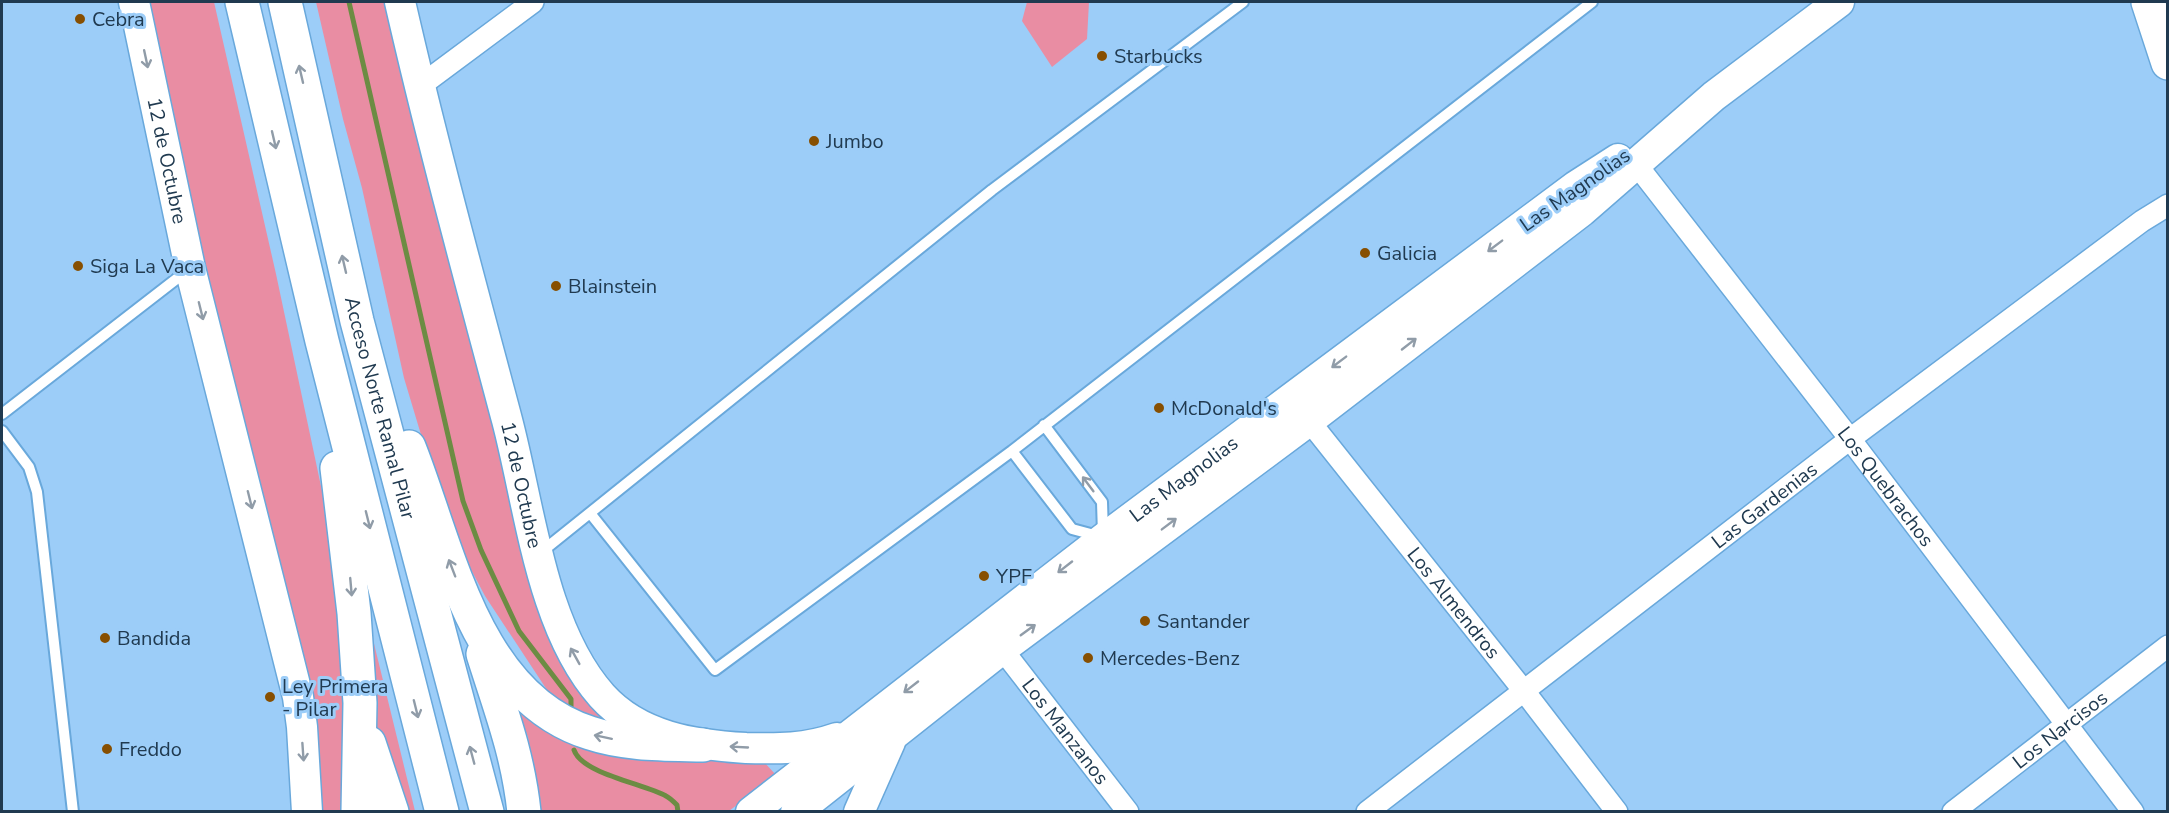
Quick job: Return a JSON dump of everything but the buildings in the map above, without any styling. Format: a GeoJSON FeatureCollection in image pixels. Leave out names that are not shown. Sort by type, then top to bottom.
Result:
{"type":"FeatureCollection","features":[{"type":"Feature","properties":{"kind":"main road","name":"12 de Octubre"},"geometry":{"type":"LineString","coordinates":[[134,2],[190,268],[298,697],[307,812]]}},
{"type":"Feature","properties":{"kind":"main road","name":"Acceso Norte Ramal Pilar"},"geometry":{"type":"LineString","coordinates":[[242,2],[322,341],[442,812]]}},
{"type":"Feature","properties":{"kind":"main road","name":"12 de Octubre"},"geometry":{"type":"LineString","coordinates":[[400,2],[518,465],[538,554],[552,604],[566,640],[584,673],[604,698],[624,716],[652,731],[703,745],[775,749],[813,746],[854,732]]}},
{"type":"Feature","properties":{"kind":"main road","name":"Las Magnolias"},"geometry":{"type":"LineString","coordinates":[[751,812],[810,798],[893,736],[1002,649],[1113,549],[1289,399],[1576,186],[1714,96],[1839,2]]}},
{"type":"Feature","properties":{"kind":"main road"},"geometry":{"type":"LineString","coordinates":[[2148,2],[2168,63]]}},
{"type":"Feature","properties":{"kind":"main road","name":"Acceso Norte Ramal Pilar"},"geometry":{"type":"LineString","coordinates":[[286,6],[357,321],[487,812]]}},
{"type":"Feature","properties":{"kind":"main road","name":"Las Magnolias"},"geometry":{"type":"LineString","coordinates":[[810,798],[854,732],[1113,549],[1310,420],[1582,211],[1714,96]]}},
{"type":"Feature","properties":{"kind":"main road"},"geometry":{"type":"LineString","coordinates":[[357,321],[426,491],[448,560],[470,614],[513,744],[521,782],[524,812]]}},
{"type":"Feature","properties":{"kind":"main road"},"geometry":{"type":"LineString","coordinates":[[322,341],[350,571],[360,703],[358,812]]}},
{"type":"Feature","properties":{"kind":"main road"},"geometry":{"type":"LineString","coordinates":[[470,614],[496,657],[520,688],[542,708],[567,724],[592,734],[625,741],[703,745]]}},
{"type":"Feature","properties":{"kind":"main road"},"geometry":{"type":"LineString","coordinates":[[360,703],[372,753],[392,812]]}},
{"type":"Feature","properties":{"kind":"main road"},"geometry":{"type":"LineString","coordinates":[[858,812],[893,736]]}},
{"type":"Feature","properties":{"kind":"main road"},"geometry":{"type":"LineString","coordinates":[[775,749],[810,798]]}},
{"type":"Feature","properties":{"kind":"street"},"geometry":{"type":"LineString","coordinates":[[420,86],[533,2]]}},
{"type":"Feature","properties":{"kind":"street","name":"Los Quebrachos"},"geometry":{"type":"LineString","coordinates":[[1636,164],[1850,439],[2133,812]]}},
{"type":"Feature","properties":{"kind":"street","name":"Las Gardenias"},"geometry":{"type":"LineString","coordinates":[[1367,812],[1850,439],[2142,221],[2168,205]]}},
{"type":"Feature","properties":{"kind":"street","name":"Los Almendros"},"geometry":{"type":"LineString","coordinates":[[1289,399],[1310,420],[1617,812]]}},
{"type":"Feature","properties":{"kind":"street","name":"Los Narcisos"},"geometry":{"type":"LineString","coordinates":[[1953,812],[2168,646]]}},
{"type":"Feature","properties":{"kind":"street","name":"Los Manzanos"},"geometry":{"type":"LineString","coordinates":[[1002,649],[1128,812]]}},
{"type":"Feature","properties":{"kind":"lane"},"geometry":{"type":"LineString","coordinates":[[538,554],[992,190],[1243,2]]}},
{"type":"Feature","properties":{"kind":"lane"},"geometry":{"type":"LineString","coordinates":[[590,513],[715,670],[1012,451],[1592,2]]}},
{"type":"Feature","properties":{"kind":"lane"},"geometry":{"type":"LineString","coordinates":[[2,414],[190,268]]}},
{"type":"Feature","properties":{"kind":"lane"},"geometry":{"type":"LineString","coordinates":[[1044,425],[1102,502],[1113,549]]}},
{"type":"Feature","properties":{"kind":"lane"},"geometry":{"type":"LineString","coordinates":[[2,431],[29,467],[38,492],[73,812]]}},
{"type":"Feature","properties":{"kind":"lane"},"geometry":{"type":"LineString","coordinates":[[1012,451],[1072,529],[1113,549]]}},
{"type":"Feature","properties":{"kind":"shaded area"},"geometry":{"type":"Polygon","coordinates":[[[140,2],[214,2],[276,274],[329,524],[341,616],[351,811],[318,811],[140,2]]]}},
{"type":"Feature","properties":{"kind":"shaded area"},"geometry":{"type":"Polygon","coordinates":[[[316,2],[393,2],[533,571],[629,730],[601,725],[551,696],[485,596],[449,528],[404,378],[362,188],[343,119],[316,2]]]}},
{"type":"Feature","properties":{"kind":"shaded area"},"geometry":{"type":"Polygon","coordinates":[[[1027,2],[1089,2],[1087,39],[1052,67],[1022,21],[1027,2]]]}},
{"type":"Feature","properties":{"kind":"shaded area"},"geometry":{"type":"Polygon","coordinates":[[[366,611],[415,811],[407,811],[379,738],[369,696],[366,611]]]}},
{"type":"Feature","properties":{"kind":"shaded area"},"geometry":{"type":"Polygon","coordinates":[[[504,676],[522,702],[764,762],[776,775],[729,811],[538,811],[528,737],[504,676]]]}},
{"type":"Feature","properties":{"kind":"waterway"},"geometry":{"type":"LineString","coordinates":[[349,2],[463,501],[481,550],[519,631],[571,699],[571,710]]}},
{"type":"Feature","properties":{"kind":"waterway"},"geometry":{"type":"LineString","coordinates":[[574,750],[579,758],[589,766],[667,797],[677,805],[678,812]]}},
{"type":"Feature","properties":{"kind":"place","name":"Cebra"},"geometry":{"type":"Point","coordinates":[80,19]}},
{"type":"Feature","properties":{"kind":"place","name":"Starbucks"},"geometry":{"type":"Point","coordinates":[1102,56]}},
{"type":"Feature","properties":{"kind":"place","name":"Jumbo"},"geometry":{"type":"Point","coordinates":[814,141]}},
{"type":"Feature","properties":{"kind":"place","name":"Galicia"},"geometry":{"type":"Point","coordinates":[1365,253]}},
{"type":"Feature","properties":{"kind":"place","name":"Siga La Vaca"},"geometry":{"type":"Point","coordinates":[78,266]}},
{"type":"Feature","properties":{"kind":"place","name":"Blainstein"},"geometry":{"type":"Point","coordinates":[556,286]}},
{"type":"Feature","properties":{"kind":"place","name":"McDonald's"},"geometry":{"type":"Point","coordinates":[1159,408]}},
{"type":"Feature","properties":{"kind":"place","name":"YPF"},"geometry":{"type":"Point","coordinates":[984,576]}},
{"type":"Feature","properties":{"kind":"place","name":"Santander"},"geometry":{"type":"Point","coordinates":[1145,621]}},
{"type":"Feature","properties":{"kind":"place","name":"Bandida"},"geometry":{"type":"Point","coordinates":[105,638]}},
{"type":"Feature","properties":{"kind":"place","name":"Mercedes-Benz"},"geometry":{"type":"Point","coordinates":[1088,658]}},
{"type":"Feature","properties":{"kind":"place","name":"Ley Primera - Pilar"},"geometry":{"type":"Point","coordinates":[270,697]}},
{"type":"Feature","properties":{"kind":"place","name":"Freddo"},"geometry":{"type":"Point","coordinates":[107,749]}}]}
